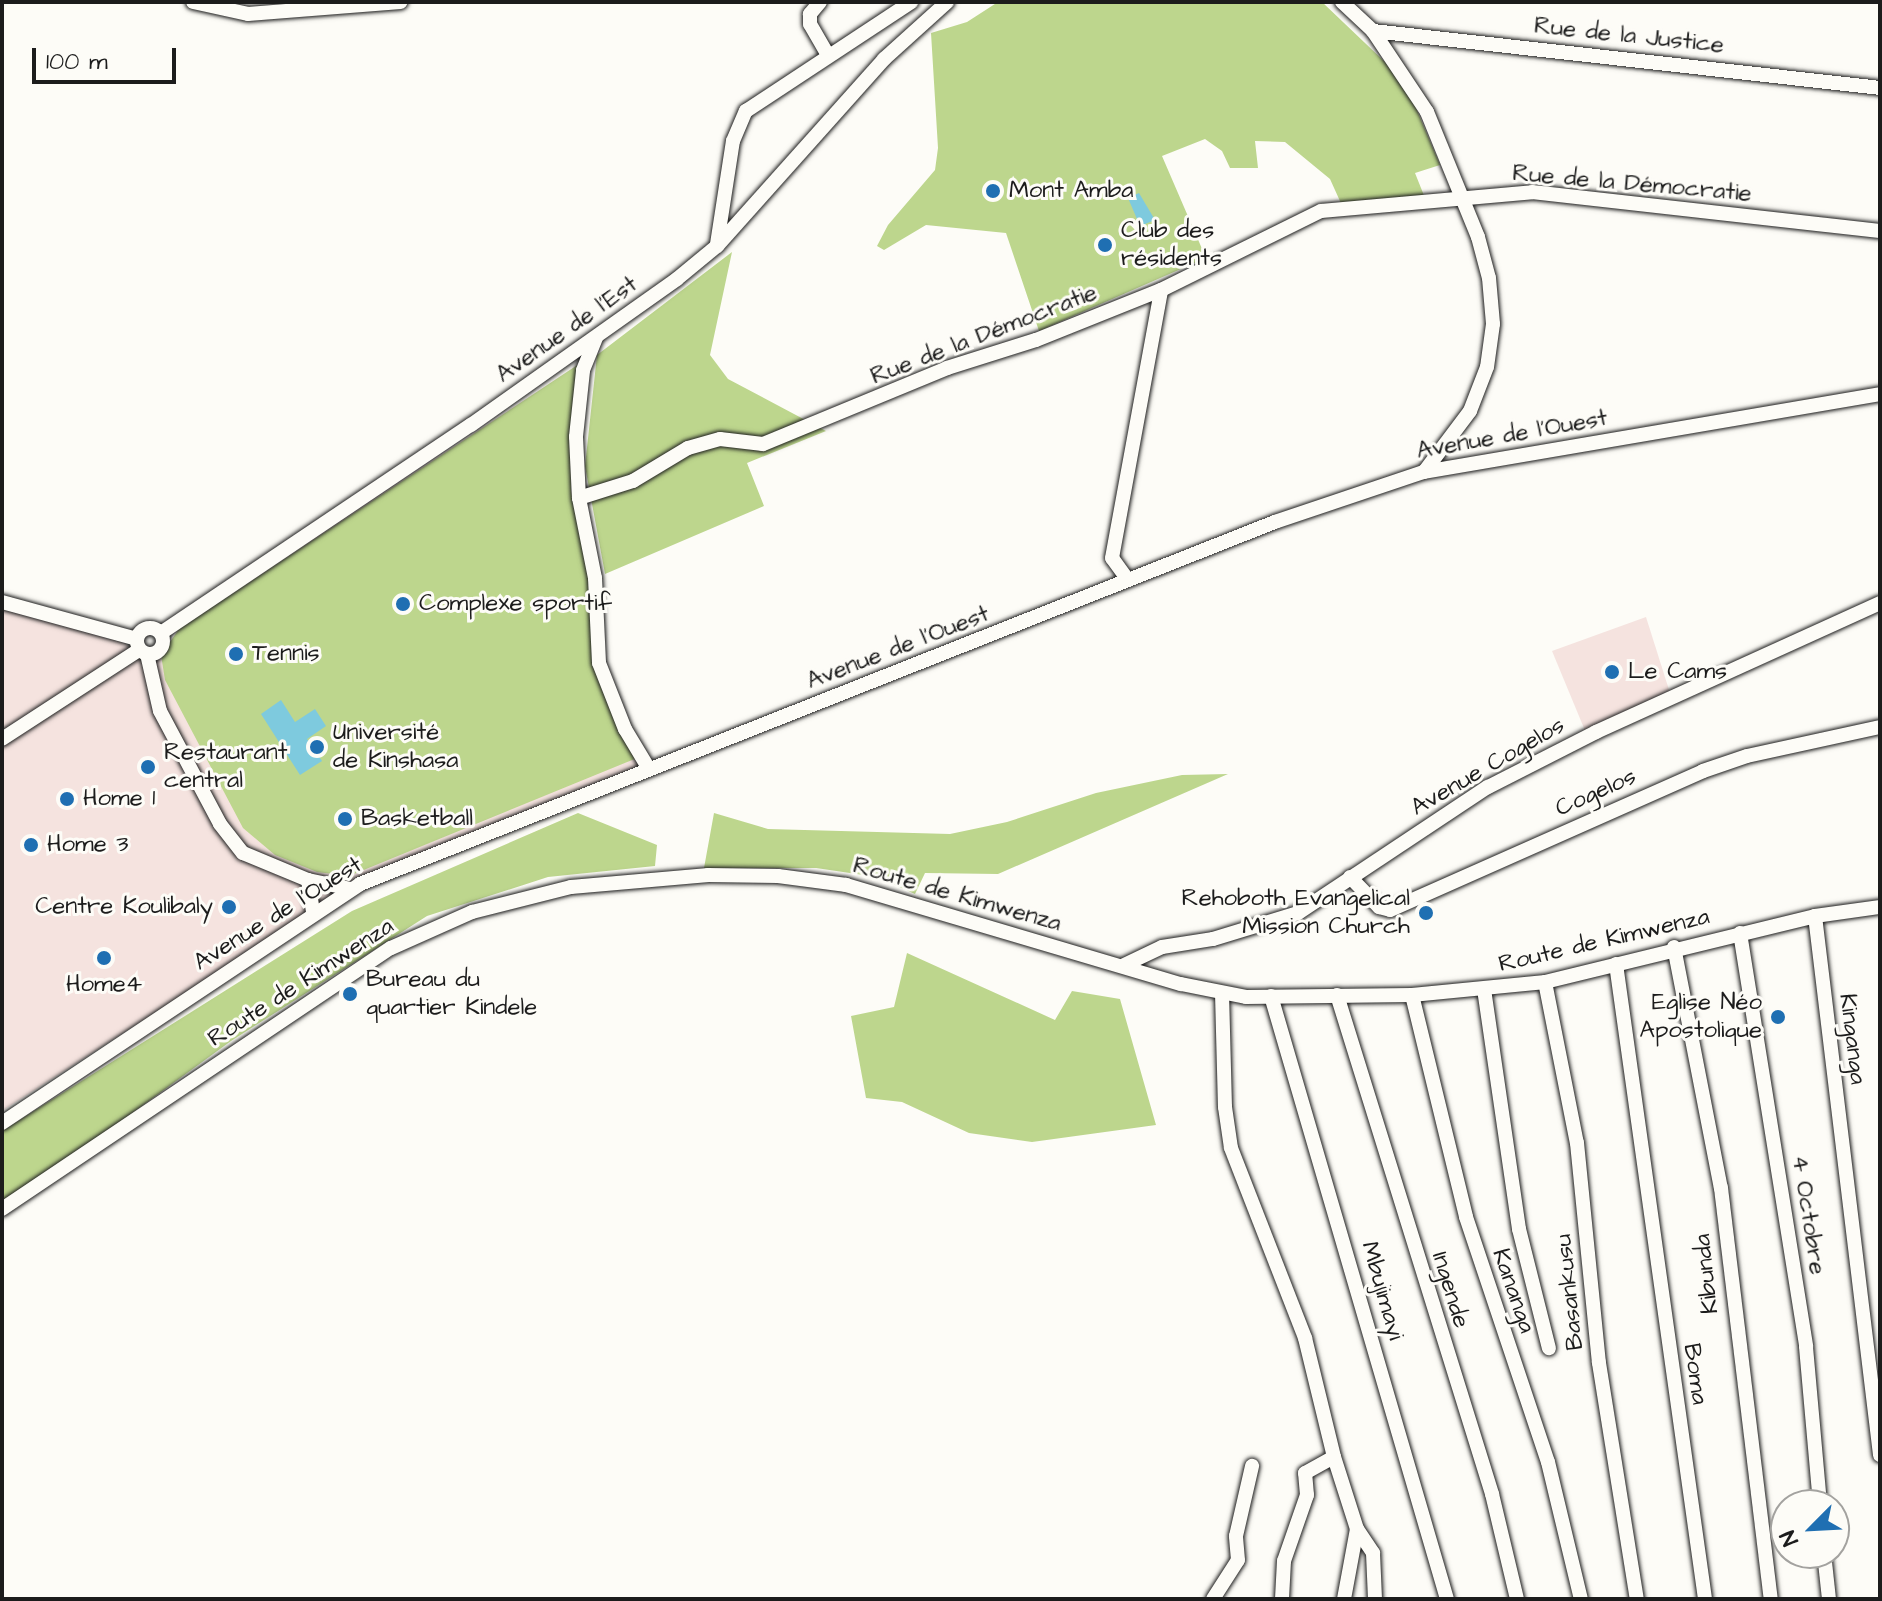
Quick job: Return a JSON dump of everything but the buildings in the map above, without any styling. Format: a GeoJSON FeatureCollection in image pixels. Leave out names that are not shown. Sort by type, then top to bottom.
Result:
{"type":"FeatureCollection","features":[{"type":"Feature","properties":{"kind":"street"},"geometry":{"type":"LineString","coordinates":[[193,2],[248,14],[401,2]]}},
{"type":"Feature","properties":{"kind":"street"},"geometry":{"type":"LineString","coordinates":[[820,2],[810,14],[810,24],[827,53]]}},
{"type":"Feature","properties":{"kind":"street"},"geometry":{"type":"LineString","coordinates":[[717,246],[733,141],[743,116],[827,53],[911,2]]}},
{"type":"Feature","properties":{"kind":"street","name":"Avenue de l'Est"},"geometry":{"type":"LineString","coordinates":[[161,633],[161,647],[141,648],[145,629],[161,633],[596,338],[717,246],[884,59],[947,2]]}},
{"type":"Feature","properties":{"kind":"street"},"geometry":{"type":"LineString","coordinates":[[1342,2],[1373,31],[1427,112],[1489,278],[1493,324],[1487,367],[1470,411],[1424,472]]}},
{"type":"Feature","properties":{"kind":"street","name":"Rue de la Justice"},"geometry":{"type":"LineString","coordinates":[[1373,31],[1880,88]]}},
{"type":"Feature","properties":{"kind":"street","name":"Rue de la Démocratie"},"geometry":{"type":"LineString","coordinates":[[579,498],[633,481],[688,448],[720,439],[763,444],[947,368],[1036,340],[1161,290],[1310,214],[1462,202],[1483,194],[1532,192],[1880,231]]}},
{"type":"Feature","properties":{"kind":"street"},"geometry":{"type":"LineString","coordinates":[[1128,580],[1112,558],[1161,290]]}},
{"type":"Feature","properties":{"kind":"street"},"geometry":{"type":"LineString","coordinates":[[596,338],[583,371],[576,437],[579,498],[595,578],[599,663],[625,729],[649,769]]}},
{"type":"Feature","properties":{"kind":"street","name":"Avenue de l'Ouest"},"geometry":{"type":"LineString","coordinates":[[2,1123],[351,889],[1128,580],[1424,472],[1880,394]]}},
{"type":"Feature","properties":{"kind":"street"},"geometry":{"type":"LineString","coordinates":[[2,602],[141,648]]}},
{"type":"Feature","properties":{"kind":"street","name":"Avenue Cogelos"},"geometry":{"type":"LineString","coordinates":[[1122,966],[1162,947],[1213,939],[1298,913],[1502,780],[1880,603]]}},
{"type":"Feature","properties":{"kind":"street"},"geometry":{"type":"LineString","coordinates":[[2,739],[141,648]]}},
{"type":"Feature","properties":{"kind":"street"},"geometry":{"type":"LineString","coordinates":[[141,648],[153,697],[220,824],[243,853],[308,880],[351,889]]}},
{"type":"Feature","properties":{"kind":"street","name":"Cogelos"},"geometry":{"type":"LineString","coordinates":[[1350,877],[1379,907],[1390,910],[1703,771],[1747,756],[1880,727]]}},
{"type":"Feature","properties":{"kind":"street","name":"Route de Kimwenza"},"geometry":{"type":"LineString","coordinates":[[2,1209],[391,948],[472,912],[545,892],[708,875],[812,879],[894,896],[1122,966],[1222,993],[1271,996],[1412,995],[1545,982],[1674,947],[1815,916],[1880,907]]}},
{"type":"Feature","properties":{"kind":"street"},"geometry":{"type":"LineString","coordinates":[[308,880],[313,913]]}},
{"type":"Feature","properties":{"kind":"street","name":"Kinganga"},"geometry":{"type":"LineString","coordinates":[[1815,916],[1880,1455]]}},
{"type":"Feature","properties":{"kind":"street","name":"4 Octobre"},"geometry":{"type":"LineString","coordinates":[[1740,933],[1806,1347],[1819,1489]]}},
{"type":"Feature","properties":{"kind":"street","name":"Kibunda"},"geometry":{"type":"LineString","coordinates":[[1674,947],[1721,1188],[1771,1599]]}},
{"type":"Feature","properties":{"kind":"street","name":"Boma"},"geometry":{"type":"LineString","coordinates":[[1616,964],[1705,1599]]}},
{"type":"Feature","properties":{"kind":"street","name":"Basankusu"},"geometry":{"type":"LineString","coordinates":[[1545,982],[1577,1143],[1599,1363],[1637,1599]]}},
{"type":"Feature","properties":{"kind":"street"},"geometry":{"type":"LineString","coordinates":[[1484,989],[1519,1229],[1549,1348]]}},
{"type":"Feature","properties":{"kind":"street"},"geometry":{"type":"LineString","coordinates":[[1222,993],[1231,1148],[1305,1338],[1334,1457],[1357,1529],[1373,1553],[1375,1599]]}},
{"type":"Feature","properties":{"kind":"street","name":"Ingende"},"geometry":{"type":"LineString","coordinates":[[1337,995],[1492,1494],[1517,1599]]}},
{"type":"Feature","properties":{"kind":"street","name":"Kananga"},"geometry":{"type":"LineString","coordinates":[[1412,995],[1466,1217],[1548,1462],[1581,1599]]}},
{"type":"Feature","properties":{"kind":"street","name":"Mbujimayi"},"geometry":{"type":"LineString","coordinates":[[1271,996],[1447,1599]]}},
{"type":"Feature","properties":{"kind":"street"},"geometry":{"type":"LineString","coordinates":[[1282,1599],[1284,1561],[1307,1495],[1305,1473],[1334,1457]]}},
{"type":"Feature","properties":{"kind":"street"},"geometry":{"type":"LineString","coordinates":[[1213,1599],[1238,1560],[1236,1536],[1252,1466]]}},
{"type":"Feature","properties":{"kind":"street"},"geometry":{"type":"LineString","coordinates":[[1344,1599],[1357,1529]]}},
{"type":"Feature","properties":{"kind":"street"},"geometry":{"type":"LineString","coordinates":[[1826,1569],[1829,1599]]}},
{"type":"Feature","properties":{"kind":"shaded area","name":"Université de Kinshasa"},"geometry":{"type":"Polygon","coordinates":[[[579,364],[570,432],[571,490],[589,578],[593,655],[643,768],[356,883],[2,1111],[2,606],[118,635],[131,650],[149,657],[161,655],[179,629],[218,601],[579,364]]]}},
{"type":"Feature","properties":{"kind":"shaded area","name":"Le Cams"},"geometry":{"type":"Polygon","coordinates":[[[1646,617],[1670,693],[1586,733],[1552,651],[1646,617]]]}},
{"type":"Feature","properties":{"kind":"green space"},"geometry":{"type":"Polygon","coordinates":[[[998,2],[1322,2],[1386,63],[1416,108],[1440,165],[1415,173],[1427,203],[1344,210],[1330,179],[1285,142],[1255,141],[1258,168],[1230,168],[1222,151],[1205,139],[1162,156],[1206,258],[1039,331],[1006,233],[926,225],[884,250],[877,246],[888,225],[935,170],[938,148],[931,33],[967,22],[998,2]]]}},
{"type":"Feature","properties":{"kind":"green space"},"geometry":{"type":"Polygon","coordinates":[[[732,252],[710,355],[728,379],[826,431],[747,463],[764,506],[605,574],[585,466],[597,355],[732,252]]]}},
{"type":"Feature","properties":{"kind":"green space","name":"Complexe sportif"},"geometry":{"type":"Polygon","coordinates":[[[579,364],[570,432],[571,490],[589,578],[593,655],[637,758],[349,876],[317,872],[275,855],[243,828],[165,680],[161,655],[179,629],[579,364]]]}},
{"type":"Feature","properties":{"kind":"green space"},"geometry":{"type":"Polygon","coordinates":[[[1228,774],[998,874],[925,873],[915,894],[877,877],[816,868],[704,868],[714,813],[768,829],[950,834],[1007,822],[1096,793],[1182,775],[1228,774]]]}},
{"type":"Feature","properties":{"kind":"green space"},"geometry":{"type":"Polygon","coordinates":[[[578,813],[657,845],[655,866],[548,877],[427,916],[231,1041],[2,1208],[2,1131],[352,911],[578,813]]]}},
{"type":"Feature","properties":{"kind":"green space"},"geometry":{"type":"Polygon","coordinates":[[[907,953],[1055,1020],[1072,991],[1120,999],[1156,1125],[1032,1142],[969,1133],[902,1102],[866,1098],[851,1016],[894,1007],[907,953]]]}},
{"type":"Feature","properties":{"kind":"water"},"geometry":{"type":"Polygon","coordinates":[[[1139,193],[1155,220],[1140,226],[1128,198],[1139,193]]]}},
{"type":"Feature","properties":{"kind":"water"},"geometry":{"type":"Polygon","coordinates":[[[281,700],[295,722],[315,709],[326,726],[307,739],[322,761],[300,775],[261,714],[281,700]]]}},
{"type":"Feature","properties":{"kind":"place","name":"Mont Amba"},"geometry":{"type":"Point","coordinates":[993,191]}},
{"type":"Feature","properties":{"kind":"place","name":"Club des résidents"},"geometry":{"type":"Point","coordinates":[1105,245]}},
{"type":"Feature","properties":{"kind":"place","name":"Complexe sportif"},"geometry":{"type":"Point","coordinates":[403,604]}},
{"type":"Feature","properties":{"kind":"place","name":"Tennis"},"geometry":{"type":"Point","coordinates":[236,654]}},
{"type":"Feature","properties":{"kind":"place","name":"Le Cams"},"geometry":{"type":"Point","coordinates":[1612,672]}},
{"type":"Feature","properties":{"kind":"place","name":"Université de Kinshasa"},"geometry":{"type":"Point","coordinates":[317,747]}},
{"type":"Feature","properties":{"kind":"place","name":"Restaurant central"},"geometry":{"type":"Point","coordinates":[148,767]}},
{"type":"Feature","properties":{"kind":"place","name":"Home 1"},"geometry":{"type":"Point","coordinates":[67,799]}},
{"type":"Feature","properties":{"kind":"place","name":"Basketball"},"geometry":{"type":"Point","coordinates":[345,819]}},
{"type":"Feature","properties":{"kind":"place","name":"Home 3"},"geometry":{"type":"Point","coordinates":[31,845]}},
{"type":"Feature","properties":{"kind":"place","name":"Centre Koulibaly"},"geometry":{"type":"Point","coordinates":[229,907]}},
{"type":"Feature","properties":{"kind":"place","name":"Rehoboth Evangelical Mission Church"},"geometry":{"type":"Point","coordinates":[1426,913]}},
{"type":"Feature","properties":{"kind":"place","name":"Home4"},"geometry":{"type":"Point","coordinates":[104,958]}},
{"type":"Feature","properties":{"kind":"place","name":"Bureau du quartier Kindele"},"geometry":{"type":"Point","coordinates":[350,994]}},
{"type":"Feature","properties":{"kind":"place","name":"Eglise Néo Apostolique"},"geometry":{"type":"Point","coordinates":[1778,1017]}}]}
